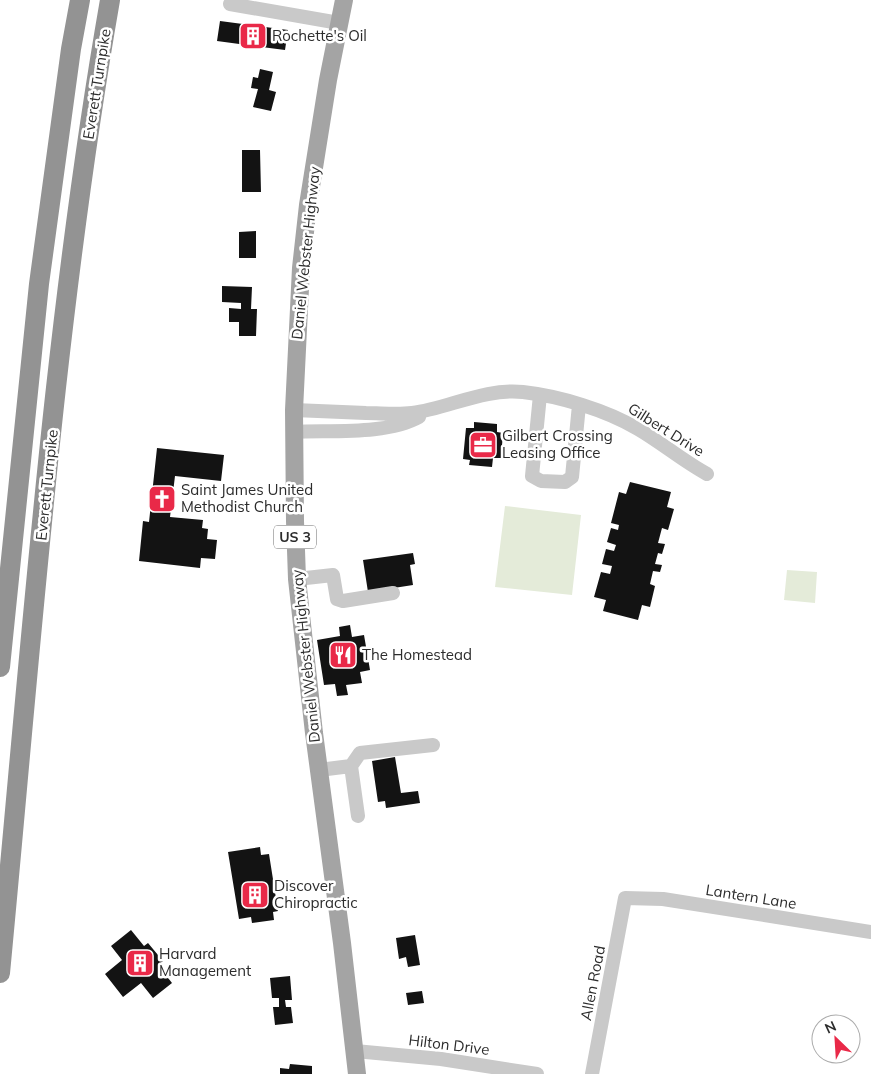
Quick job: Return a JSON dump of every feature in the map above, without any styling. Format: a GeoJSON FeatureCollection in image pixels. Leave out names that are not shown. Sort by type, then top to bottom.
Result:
{"type":"FeatureCollection","features":[{"type":"Feature","properties":{"kind":"highway","name":"Everett Turnpike"},"geometry":{"type":"LineString","coordinates":[[0,667],[39,284],[71,48],[80,0]]}},
{"type":"Feature","properties":{"kind":"highway","name":"Everett Turnpike"},"geometry":{"type":"LineString","coordinates":[[0,973],[42,532],[67,296],[110,0]]}},
{"type":"Feature","properties":{"kind":"main road","name":"Daniel Webster Highway"},"geometry":{"type":"LineString","coordinates":[[344,0],[328,80],[308,205],[300,287],[294,410],[295,521],[297,579],[357,1074]]}},
{"type":"Feature","properties":{"kind":"street"},"geometry":{"type":"LineString","coordinates":[[230,4],[339,23]]}},
{"type":"Feature","properties":{"kind":"street","name":"Gilbert Drive"},"geometry":{"type":"LineString","coordinates":[[294,410],[388,414],[409,413],[433,410],[488,394],[521,392],[540,394],[580,405],[615,418],[636,428],[692,466],[708,474]]}},
{"type":"Feature","properties":{"kind":"street"},"geometry":{"type":"LineString","coordinates":[[540,394],[532,476],[541,481],[565,482],[572,477],[580,405]]}},
{"type":"Feature","properties":{"kind":"street","name":"Gilbert Drive"},"geometry":{"type":"LineString","coordinates":[[294,432],[356,431],[392,426],[414,420],[433,410]]}},
{"type":"Feature","properties":{"kind":"street"},"geometry":{"type":"LineString","coordinates":[[297,579],[333,575],[337,599],[343,600],[393,594]]}},
{"type":"Feature","properties":{"kind":"street"},"geometry":{"type":"LineString","coordinates":[[358,816],[351,766],[360,753],[433,745]]}},
{"type":"Feature","properties":{"kind":"street"},"geometry":{"type":"LineString","coordinates":[[319,770],[351,766]]}},
{"type":"Feature","properties":{"kind":"street","name":"Lantern Lane"},"geometry":{"type":"LineString","coordinates":[[625,898],[663,899],[871,932]]}},
{"type":"Feature","properties":{"kind":"street","name":"Allen Road"},"geometry":{"type":"LineString","coordinates":[[592,1074],[625,898]]}},
{"type":"Feature","properties":{"kind":"street","name":"Hilton Drive"},"geometry":{"type":"LineString","coordinates":[[355,1051],[441,1059],[537,1074]]}},
{"type":"Feature","properties":{"kind":"green space"},"geometry":{"type":"Polygon","coordinates":[[[505,506],[581,515],[572,595],[495,587],[505,506]]]}},
{"type":"Feature","properties":{"kind":"green space"},"geometry":{"type":"Polygon","coordinates":[[[787,570],[817,572],[815,603],[784,600],[787,570]]]}},
{"type":"Feature","properties":{"kind":"building","name":"Rochette's Oil"},"geometry":{"type":"Polygon","coordinates":[[[220,21],[288,30],[285,50],[217,41],[220,21]]]}},
{"type":"Feature","properties":{"kind":"building"},"geometry":{"type":"Polygon","coordinates":[[[260,69],[273,72],[269,90],[276,92],[271,111],[253,107],[258,89],[251,88],[253,77],[258,78],[260,69]]]}},
{"type":"Feature","properties":{"kind":"building"},"geometry":{"type":"Polygon","coordinates":[[[242,150],[260,150],[261,192],[242,192],[242,150]]]}},
{"type":"Feature","properties":{"kind":"building"},"geometry":{"type":"Polygon","coordinates":[[[256,231],[256,258],[239,258],[239,232],[256,231]]]}},
{"type":"Feature","properties":{"kind":"building"},"geometry":{"type":"Polygon","coordinates":[[[222,286],[252,287],[251,309],[257,309],[256,336],[239,336],[239,322],[229,322],[229,308],[241,309],[241,303],[222,302],[222,286]]]}},
{"type":"Feature","properties":{"kind":"building","name":"Gilbert Crossing Leasing Office"},"geometry":{"type":"Polygon","coordinates":[[[474,422],[497,424],[497,432],[503,433],[501,458],[493,458],[492,467],[469,465],[470,460],[463,459],[466,428],[474,428],[474,422]]]}},
{"type":"Feature","properties":{"kind":"building","name":"Saint James United Methodist Church"},"geometry":{"type":"Polygon","coordinates":[[[157,448],[224,455],[221,481],[175,476],[170,517],[203,520],[202,528],[208,529],[207,539],[217,540],[215,559],[201,558],[200,568],[139,561],[143,521],[149,522],[157,448]]]}},
{"type":"Feature","properties":{"kind":"building"},"geometry":{"type":"Polygon","coordinates":[[[630,482],[671,492],[667,507],[674,509],[668,530],[662,528],[658,543],[665,544],[662,554],[658,553],[655,564],[662,565],[660,572],[653,571],[650,584],[655,586],[650,607],[642,605],[638,620],[603,611],[606,600],[594,597],[601,572],[610,574],[612,566],[602,564],[606,549],[614,551],[616,545],[607,542],[611,528],[618,530],[619,525],[611,523],[619,492],[626,494],[630,482]]]}},
{"type":"Feature","properties":{"kind":"building"},"geometry":{"type":"Polygon","coordinates":[[[413,553],[415,564],[410,565],[413,585],[368,592],[363,560],[413,553]]]}},
{"type":"Feature","properties":{"kind":"building","name":"The Homestead"},"geometry":{"type":"Polygon","coordinates":[[[350,625],[352,637],[364,635],[370,670],[360,672],[362,683],[346,685],[348,695],[337,696],[335,684],[324,685],[317,640],[340,636],[339,627],[350,625]]]}},
{"type":"Feature","properties":{"kind":"building"},"geometry":{"type":"Polygon","coordinates":[[[395,757],[401,793],[418,791],[420,803],[386,808],[385,801],[378,802],[372,761],[395,757]]]}},
{"type":"Feature","properties":{"kind":"building"},"geometry":{"type":"Polygon","coordinates":[[[260,847],[261,855],[269,854],[278,911],[273,912],[274,920],[252,923],[251,917],[239,919],[228,852],[260,847]]]}},
{"type":"Feature","properties":{"kind":"building","name":"Harvard Management"},"geometry":{"type":"Polygon","coordinates":[[[131,930],[144,946],[148,943],[163,961],[158,965],[172,983],[153,998],[141,983],[123,997],[105,974],[122,960],[111,946],[131,930]]]}},
{"type":"Feature","properties":{"kind":"building"},"geometry":{"type":"Polygon","coordinates":[[[415,935],[420,965],[408,967],[406,957],[399,959],[396,938],[415,935]]]}},
{"type":"Feature","properties":{"kind":"building"},"geometry":{"type":"Polygon","coordinates":[[[290,976],[292,1000],[285,1000],[286,1007],[291,1007],[293,1023],[275,1025],[273,1007],[279,1007],[279,998],[272,998],[270,978],[290,976]]]}},
{"type":"Feature","properties":{"kind":"building"},"geometry":{"type":"Polygon","coordinates":[[[422,991],[424,1003],[408,1005],[406,993],[422,991]]]}},
{"type":"Feature","properties":{"kind":"building"},"geometry":{"type":"Polygon","coordinates":[[[290,1064],[312,1066],[312,1074],[280,1074],[280,1068],[289,1069],[290,1064]]]}},
{"type":"Feature","properties":{"kind":"place","name":"Rochette's Oil"},"geometry":{"type":"Point","coordinates":[253,36]}},
{"type":"Feature","properties":{"kind":"place","name":"Gilbert Crossing Leasing Office"},"geometry":{"type":"Point","coordinates":[483,445]}},
{"type":"Feature","properties":{"kind":"place","name":"Saint James United Methodist Church"},"geometry":{"type":"Point","coordinates":[162,499]}},
{"type":"Feature","properties":{"kind":"place","name":"The Homestead"},"geometry":{"type":"Point","coordinates":[343,655]}},
{"type":"Feature","properties":{"kind":"place","name":"Discover Chiropractic"},"geometry":{"type":"Point","coordinates":[255,895]}},
{"type":"Feature","properties":{"kind":"place","name":"Harvard Management"},"geometry":{"type":"Point","coordinates":[140,963]}}]}
